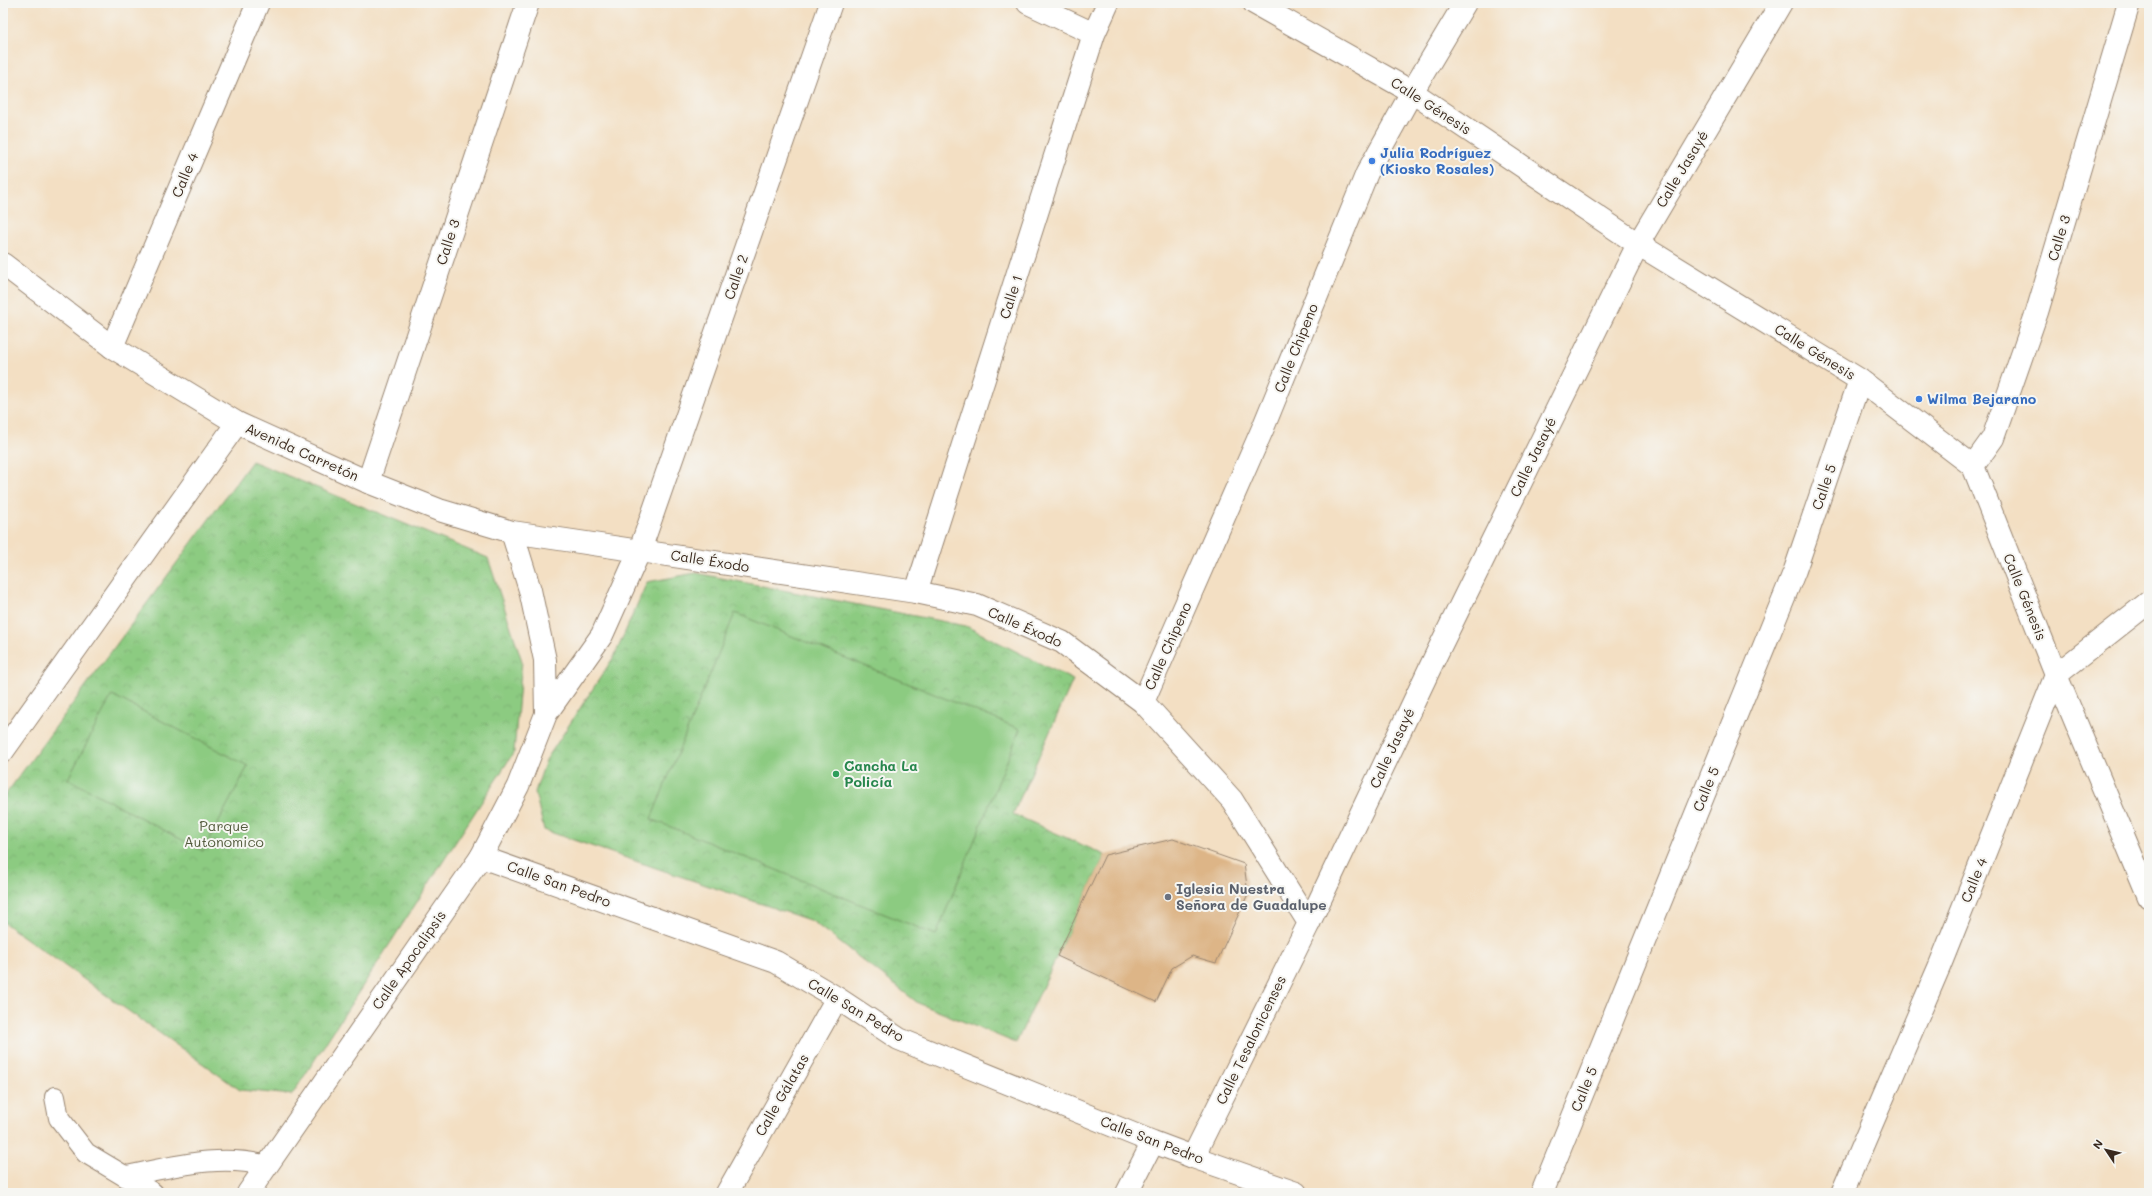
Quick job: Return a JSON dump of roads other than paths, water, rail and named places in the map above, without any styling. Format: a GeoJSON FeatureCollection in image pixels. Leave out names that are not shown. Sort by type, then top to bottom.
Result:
{"type":"FeatureCollection","features":[{"type":"Feature","properties":{"kind":"street","name":"Calle 4"},"geometry":{"type":"LineString","coordinates":[[112,347],[258,3]]}},
{"type":"Feature","properties":{"kind":"street","name":"Calle 3"},"geometry":{"type":"LineString","coordinates":[[368,482],[528,3]]}},
{"type":"Feature","properties":{"kind":"street","name":"Calle 2"},"geometry":{"type":"LineString","coordinates":[[640,550],[831,3]]}},
{"type":"Feature","properties":{"kind":"street"},"geometry":{"type":"LineString","coordinates":[[1028,3],[1094,34]]}},
{"type":"Feature","properties":{"kind":"street","name":"Calle 1"},"geometry":{"type":"LineString","coordinates":[[916,592],[1094,34],[1108,3]]}},
{"type":"Feature","properties":{"kind":"street","name":"Calle Génesis"},"geometry":{"type":"LineString","coordinates":[[1254,3],[1412,92],[1638,244],[1860,380],[1973,466],[2056,675],[2149,897]]}},
{"type":"Feature","properties":{"kind":"street","name":"Calle Chipeno"},"geometry":{"type":"LineString","coordinates":[[1143,702],[1263,428],[1367,173],[1412,92],[1465,3]]}},
{"type":"Feature","properties":{"kind":"street","name":"Calle Jasayé"},"geometry":{"type":"LineString","coordinates":[[1309,923],[1438,653],[1638,244],[1781,3]]}},
{"type":"Feature","properties":{"kind":"street","name":"Calle 3"},"geometry":{"type":"LineString","coordinates":[[1973,466],[1993,438],[2037,312],[2129,3]]}},
{"type":"Feature","properties":{"kind":"street","name":"Avenida Carretón"},"geometry":{"type":"LineString","coordinates":[[3,264],[112,347],[238,423],[368,482],[439,510],[512,532],[640,550]]}},
{"type":"Feature","properties":{"kind":"street","name":"Calle 5"},"geometry":{"type":"LineString","coordinates":[[1542,1193],[1795,570],[1860,380]]}},
{"type":"Feature","properties":{"kind":"street"},"geometry":{"type":"LineString","coordinates":[[3,751],[238,423]]}},
{"type":"Feature","properties":{"kind":"street","name":"Calle Apocalipsis"},"geometry":{"type":"LineString","coordinates":[[512,532],[530,590],[545,660],[546,714]]}},
{"type":"Feature","properties":{"kind":"street","name":"Calle Éxodo"},"geometry":{"type":"LineString","coordinates":[[640,550],[916,592],[977,605],[1062,642],[1143,702],[1232,800],[1309,923]]}},
{"type":"Feature","properties":{"kind":"street","name":"Calle Apocalipsis"},"geometry":{"type":"LineString","coordinates":[[248,1193],[481,857],[518,786],[546,714],[602,635],[640,550]]}},
{"type":"Feature","properties":{"kind":"street"},"geometry":{"type":"LineString","coordinates":[[2056,675],[2149,602]]}},
{"type":"Feature","properties":{"kind":"street","name":"Calle 4"},"geometry":{"type":"LineString","coordinates":[[1842,1193],[1940,965],[2056,675]]}},
{"type":"Feature","properties":{"kind":"street","name":"Calle San Pedro"},"geometry":{"type":"LineString","coordinates":[[481,857],[776,962],[837,998],[899,1039],[1153,1142],[1296,1193]]}},
{"type":"Feature","properties":{"kind":"street","name":"Calle Tesalonicenses"},"geometry":{"type":"LineString","coordinates":[[1193,1157],[1309,923]]}},
{"type":"Feature","properties":{"kind":"street","name":"Calle Gálatas"},"geometry":{"type":"LineString","coordinates":[[727,1193],[837,998]]}},
{"type":"Feature","properties":{"kind":"street"},"geometry":{"type":"LineString","coordinates":[[1127,1193],[1153,1142]]}},
{"type":"Feature","properties":{"kind":"lane"},"geometry":{"type":"LineString","coordinates":[[55,1097],[59,1118],[86,1154],[153,1193]]}},
{"type":"Feature","properties":{"kind":"lane"},"geometry":{"type":"LineString","coordinates":[[126,1176],[213,1160],[248,1160],[267,1166]]}},
{"type":"Feature","properties":{"kind":"place","name":"Julia Rodríguez (Kiosko Rosales)"},"geometry":{"type":"Point","coordinates":[1372,161]}},
{"type":"Feature","properties":{"kind":"place","name":"Wilma Bejarano"},"geometry":{"type":"Point","coordinates":[1919,399]}},
{"type":"Feature","properties":{"kind":"place","name":"Cancha La Policía"},"geometry":{"type":"Point","coordinates":[836,774]}},
{"type":"Feature","properties":{"kind":"place","name":"Iglesia Nuestra Señora de Guadalupe"},"geometry":{"type":"Point","coordinates":[1168,897]}},
{"type":"Feature","properties":{"kind":"park label","name":"Parque Autonomico"},"geometry":{"type":"Point","coordinates":[224,834]}}]}
